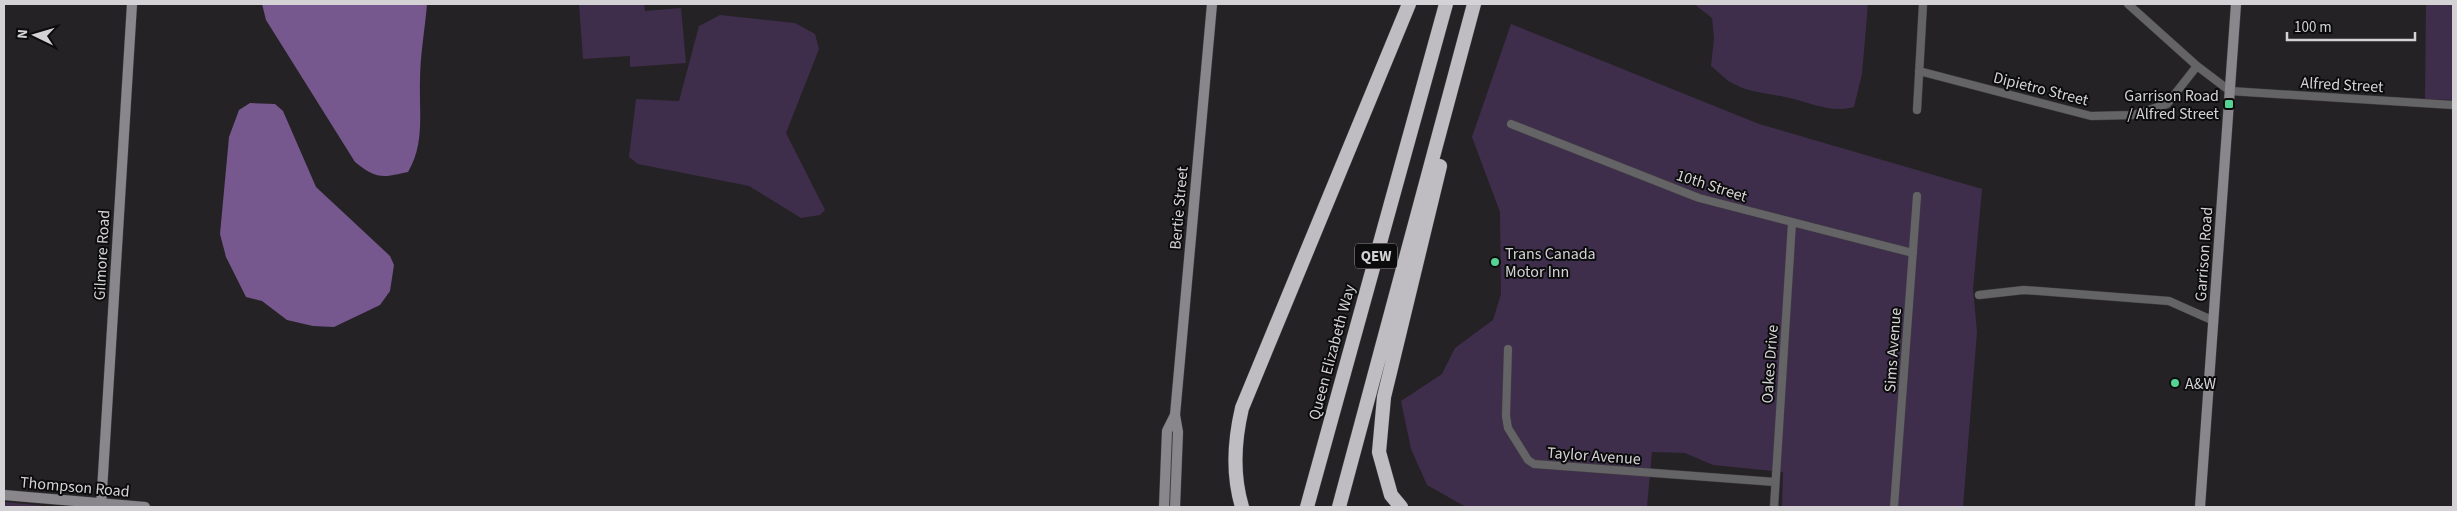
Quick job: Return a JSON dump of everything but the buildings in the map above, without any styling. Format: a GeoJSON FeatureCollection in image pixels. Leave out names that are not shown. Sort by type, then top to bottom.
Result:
{"type":"FeatureCollection","features":[{"type":"Feature","properties":{"kind":"highway"},"geometry":{"type":"LineString","coordinates":[[1242,507],[1237,490],[1235,438],[1242,408],[1410,4]]}},
{"type":"Feature","properties":{"kind":"highway","name":"Queen Elizabeth Way"},"geometry":{"type":"LineString","coordinates":[[1307,507],[1446,4]]}},
{"type":"Feature","properties":{"kind":"highway","name":"QEW"},"geometry":{"type":"LineString","coordinates":[[1339,507],[1474,4]]}},
{"type":"Feature","properties":{"kind":"highway"},"geometry":{"type":"LineString","coordinates":[[1401,507],[1391,495],[1379,452],[1384,397],[1444,145],[1458,62]]}},
{"type":"Feature","properties":{"kind":"main road","name":"Gilmore Road"},"geometry":{"type":"LineString","coordinates":[[101,506],[132,4]]}},
{"type":"Feature","properties":{"kind":"main road","name":"Bertie Street"},"geometry":{"type":"LineString","coordinates":[[1164,507],[1167,431],[1174,415],[1212,4]]}},
{"type":"Feature","properties":{"kind":"main road","name":"Garrison Road"},"geometry":{"type":"LineString","coordinates":[[2200,507],[2236,4]]}},
{"type":"Feature","properties":{"kind":"main road","name":"Bertie Street"},"geometry":{"type":"LineString","coordinates":[[1174,415],[1178,432],[1175,507]]}},
{"type":"Feature","properties":{"kind":"main road","name":"Thompson Road"},"geometry":{"type":"LineString","coordinates":[[4,495],[101,506],[145,507]]}},
{"type":"Feature","properties":{"kind":"street"},"geometry":{"type":"LineString","coordinates":[[1917,110],[1923,4]]}},
{"type":"Feature","properties":{"kind":"street"},"geometry":{"type":"LineString","coordinates":[[2128,4],[2197,66],[2230,92]]}},
{"type":"Feature","properties":{"kind":"street","name":"Dipietro Street"},"geometry":{"type":"LineString","coordinates":[[1919,71],[2091,116],[2133,115],[2167,104],[2197,66]]}},
{"type":"Feature","properties":{"kind":"street","name":"Alfred Street"},"geometry":{"type":"LineString","coordinates":[[2230,92],[2453,105]]}},
{"type":"Feature","properties":{"kind":"street","name":"10th Street"},"geometry":{"type":"LineString","coordinates":[[1510,124],[1699,198],[1912,253]]}},
{"type":"Feature","properties":{"kind":"street","name":"Sims Avenue"},"geometry":{"type":"LineString","coordinates":[[1894,507],[1917,196]]}},
{"type":"Feature","properties":{"kind":"street","name":"Oakes Drive"},"geometry":{"type":"LineString","coordinates":[[1774,507],[1792,223]]}},
{"type":"Feature","properties":{"kind":"street"},"geometry":{"type":"LineString","coordinates":[[1979,295],[2024,290],[2169,301],[2214,321]]}},
{"type":"Feature","properties":{"kind":"street","name":"Taylor Avenue"},"geometry":{"type":"LineString","coordinates":[[1508,349],[1506,416],[1508,428],[1528,460],[1534,464],[1775,482]]}},
{"type":"Feature","properties":{"kind":"shaded area"},"geometry":{"type":"Polygon","coordinates":[[[262,4],[427,4],[420,71],[419,139],[417,150],[408,172],[380,176],[368,172],[355,162],[266,20],[262,4]]]}},
{"type":"Feature","properties":{"kind":"shaded area"},"geometry":{"type":"Polygon","coordinates":[[[579,4],[644,4],[645,11],[681,8],[686,63],[630,67],[630,56],[583,59],[579,4]]]}},
{"type":"Feature","properties":{"kind":"shaded area"},"geometry":{"type":"Polygon","coordinates":[[[1694,4],[1868,4],[1862,74],[1854,107],[1845,109],[1827,108],[1748,90],[1729,81],[1711,66],[1714,38],[1712,18],[1694,4]]]}},
{"type":"Feature","properties":{"kind":"shaded area"},"geometry":{"type":"Polygon","coordinates":[[[2426,4],[2453,4],[2453,100],[2425,99],[2426,4]]]}},
{"type":"Feature","properties":{"kind":"shaded area"},"geometry":{"type":"Polygon","coordinates":[[[720,15],[795,23],[815,34],[819,49],[786,133],[825,210],[820,215],[801,218],[749,186],[638,164],[629,157],[636,99],[679,101],[699,26],[720,15]]]}},
{"type":"Feature","properties":{"kind":"shaded area"},"geometry":{"type":"Polygon","coordinates":[[[1511,24],[1759,124],[1982,189],[1973,289],[1977,332],[1963,507],[1782,507],[1783,472],[1713,465],[1685,453],[1652,452],[1647,507],[1466,507],[1427,485],[1411,449],[1401,401],[1442,374],[1455,348],[1493,320],[1501,294],[1500,212],[1472,137],[1511,24]]]}},
{"type":"Feature","properties":{"kind":"shaded area"},"geometry":{"type":"Polygon","coordinates":[[[250,103],[275,104],[283,111],[316,187],[390,256],[394,265],[390,291],[380,305],[334,327],[313,326],[287,320],[262,301],[246,297],[226,257],[220,234],[229,137],[239,110],[250,103]]]}},
{"type":"Feature","properties":{"kind":"shaded area"},"geometry":{"type":"Polygon","coordinates":[[[4,502],[55,507],[4,507],[4,502]]]}},
{"type":"Feature","properties":{"kind":"place","name":"Garrison Road / Alfred Street"},"geometry":{"type":"Point","coordinates":[2229,104]}},
{"type":"Feature","properties":{"kind":"place","name":"Trans Canada Motor Inn"},"geometry":{"type":"Point","coordinates":[1495,262]}},
{"type":"Feature","properties":{"kind":"place","name":"A&W"},"geometry":{"type":"Point","coordinates":[2175,383]}}]}
